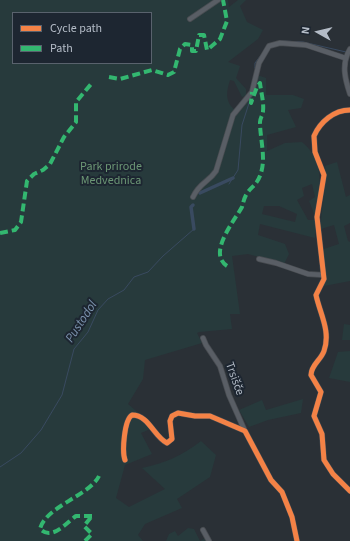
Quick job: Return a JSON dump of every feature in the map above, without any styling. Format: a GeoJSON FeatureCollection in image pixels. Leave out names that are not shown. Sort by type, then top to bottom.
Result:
{"type":"FeatureCollection","features":[{"type":"Feature","properties":{"kind":"street"},"geometry":{"type":"LineString","coordinates":[[190,19],[218,0]]}},
{"type":"Feature","properties":{"kind":"street"},"geometry":{"type":"LineString","coordinates":[[193,197],[198,186],[213,176],[216,171],[234,115],[253,89],[260,60],[270,46],[275,44],[306,45],[348,54],[346,77],[350,94]]}},
{"type":"Feature","properties":{"kind":"street"},"geometry":{"type":"LineString","coordinates":[[349,109],[336,112],[330,116],[314,136],[316,152],[324,175],[318,217],[323,275],[322,284],[316,295],[323,317],[326,340],[323,353],[311,371],[311,378],[319,386],[321,392],[314,416],[322,434],[325,463],[341,484],[350,491]]}},
{"type":"Feature","properties":{"kind":"street"},"geometry":{"type":"LineString","coordinates":[[259,259],[308,274],[323,275]]}},
{"type":"Feature","properties":{"kind":"street","name":"Trsišče"},"geometry":{"type":"LineString","coordinates":[[203,338],[220,366],[229,395],[244,429],[253,442],[271,480],[282,492],[292,516],[297,541]]}},
{"type":"Feature","properties":{"kind":"street"},"geometry":{"type":"LineString","coordinates":[[125,460],[125,438],[128,419],[132,415],[136,415],[144,420],[167,443],[172,439],[171,419],[178,413],[195,416],[210,416],[244,429]]}},
{"type":"Feature","properties":{"kind":"street"},"geometry":{"type":"LineString","coordinates":[[203,530],[208,541]]}},
{"type":"Feature","properties":{"kind":"green space","name":"Park prirode Medvednica"},"geometry":{"type":"Polygon","coordinates":[[[0,0],[228,0],[229,7],[238,0],[246,0],[240,6],[247,22],[263,30],[258,39],[228,62],[240,66],[236,78],[246,89],[246,96],[242,97],[234,81],[230,80],[227,97],[232,108],[236,111],[253,90],[257,75],[266,78],[266,95],[293,95],[304,99],[301,108],[288,110],[296,127],[267,135],[267,151],[285,143],[302,142],[315,158],[318,167],[319,186],[315,216],[309,201],[315,197],[312,184],[302,188],[304,196],[297,200],[308,220],[316,220],[315,238],[260,224],[258,235],[285,244],[289,254],[284,264],[248,254],[232,256],[240,314],[230,314],[232,329],[199,332],[197,333],[202,343],[145,360],[143,379],[128,404],[155,427],[141,433],[152,454],[125,465],[116,498],[129,507],[165,489],[142,468],[173,458],[187,451],[201,441],[216,455],[210,477],[177,499],[182,508],[145,524],[138,535],[143,541],[0,541],[0,0]],[[264,206],[262,214],[295,222],[297,214],[279,206],[264,206]]]}},
{"type":"Feature","properties":{"kind":"green space"},"geometry":{"type":"Polygon","coordinates":[[[337,162],[346,197],[350,195],[350,223],[344,226],[348,241],[350,242],[350,281],[324,286],[324,249],[339,244],[334,225],[321,229],[326,182],[325,166],[337,162]]]}},
{"type":"Feature","properties":{"kind":"green space"},"geometry":{"type":"Polygon","coordinates":[[[344,324],[350,325],[350,340],[342,340],[344,324]]]}},
{"type":"Feature","properties":{"kind":"green space"},"geometry":{"type":"Polygon","coordinates":[[[350,351],[350,382],[329,378],[338,352],[350,351]]]}},
{"type":"Feature","properties":{"kind":"green space"},"geometry":{"type":"Polygon","coordinates":[[[303,399],[301,413],[268,420],[249,427],[239,410],[262,400],[266,410],[303,399]]]}},
{"type":"Feature","properties":{"kind":"green space"},"geometry":{"type":"Polygon","coordinates":[[[188,528],[194,529],[200,541],[166,541],[169,534],[175,531],[178,536],[188,528]]]}},
{"type":"Feature","properties":{"kind":"green space"},"geometry":{"type":"Polygon","coordinates":[[[206,538],[208,541],[200,541],[206,538]]]}},
{"type":"Feature","properties":{"kind":"waterway","name":"Pustodol"},"geometry":{"type":"LineString","coordinates":[[282,41],[303,42],[346,52]]}},
{"type":"Feature","properties":{"kind":"waterway","name":"Pustodol"},"geometry":{"type":"LineString","coordinates":[[255,68],[255,63],[261,55]]}},
{"type":"Feature","properties":{"kind":"waterway","name":"Pustodol"},"geometry":{"type":"LineString","coordinates":[[229,184],[238,170],[242,125],[251,97]]}},
{"type":"Feature","properties":{"kind":"waterway"},"geometry":{"type":"LineString","coordinates":[[200,193],[233,178]]}},
{"type":"Feature","properties":{"kind":"waterway"},"geometry":{"type":"LineString","coordinates":[[193,205],[191,207],[194,229]]}},
{"type":"Feature","properties":{"kind":"waterway","name":"Pustodol"},"geometry":{"type":"LineString","coordinates":[[0,467],[21,453],[41,430],[62,395],[74,349],[88,332],[98,310],[108,299],[124,290],[134,277],[148,272],[163,256],[194,229]]}},
{"type":"Feature","properties":{"kind":"marked path"},"geometry":{"type":"LineString","coordinates":[[109,77],[120,79],[152,70],[168,75],[174,72],[180,49],[185,44],[192,45],[192,51],[196,51],[199,35],[204,35],[207,50],[220,39],[227,21],[223,0]]}},
{"type":"Feature","properties":{"kind":"marked path"},"geometry":{"type":"LineString","coordinates":[[0,233],[15,230],[21,222],[27,181],[34,174],[43,170],[50,164],[64,137],[76,122],[76,102],[92,83]]}},
{"type":"Feature","properties":{"kind":"marked path"},"geometry":{"type":"LineString","coordinates":[[227,266],[222,260],[220,253],[224,236],[242,207],[246,195],[258,181],[263,161],[260,128],[260,119],[263,112],[263,101],[260,83],[251,103],[252,92]]}},
{"type":"Feature","properties":{"kind":"marked path"},"geometry":{"type":"LineString","coordinates":[[92,516],[76,516],[59,530],[54,532],[49,533],[40,529],[50,514],[87,489],[99,476]]}},
{"type":"Feature","properties":{"kind":"marked path"},"geometry":{"type":"LineString","coordinates":[[85,541],[92,534],[84,526],[92,516]]}},
{"type":"Feature","properties":{"kind":"cycle path"},"geometry":{"type":"LineString","coordinates":[[350,110],[338,112],[328,118],[320,126],[314,136],[315,152],[324,175],[317,217],[324,279],[316,295],[326,330],[326,344],[321,357],[311,371],[311,375],[321,392],[314,416],[322,434],[324,460],[333,474],[350,491]]}},
{"type":"Feature","properties":{"kind":"cycle path"},"geometry":{"type":"LineString","coordinates":[[125,460],[125,429],[129,418],[132,415],[138,416],[147,422],[158,436],[167,443],[172,439],[170,421],[172,416],[178,413],[195,416],[210,416],[245,431],[271,480],[282,492],[292,517],[297,541]]}}]}
